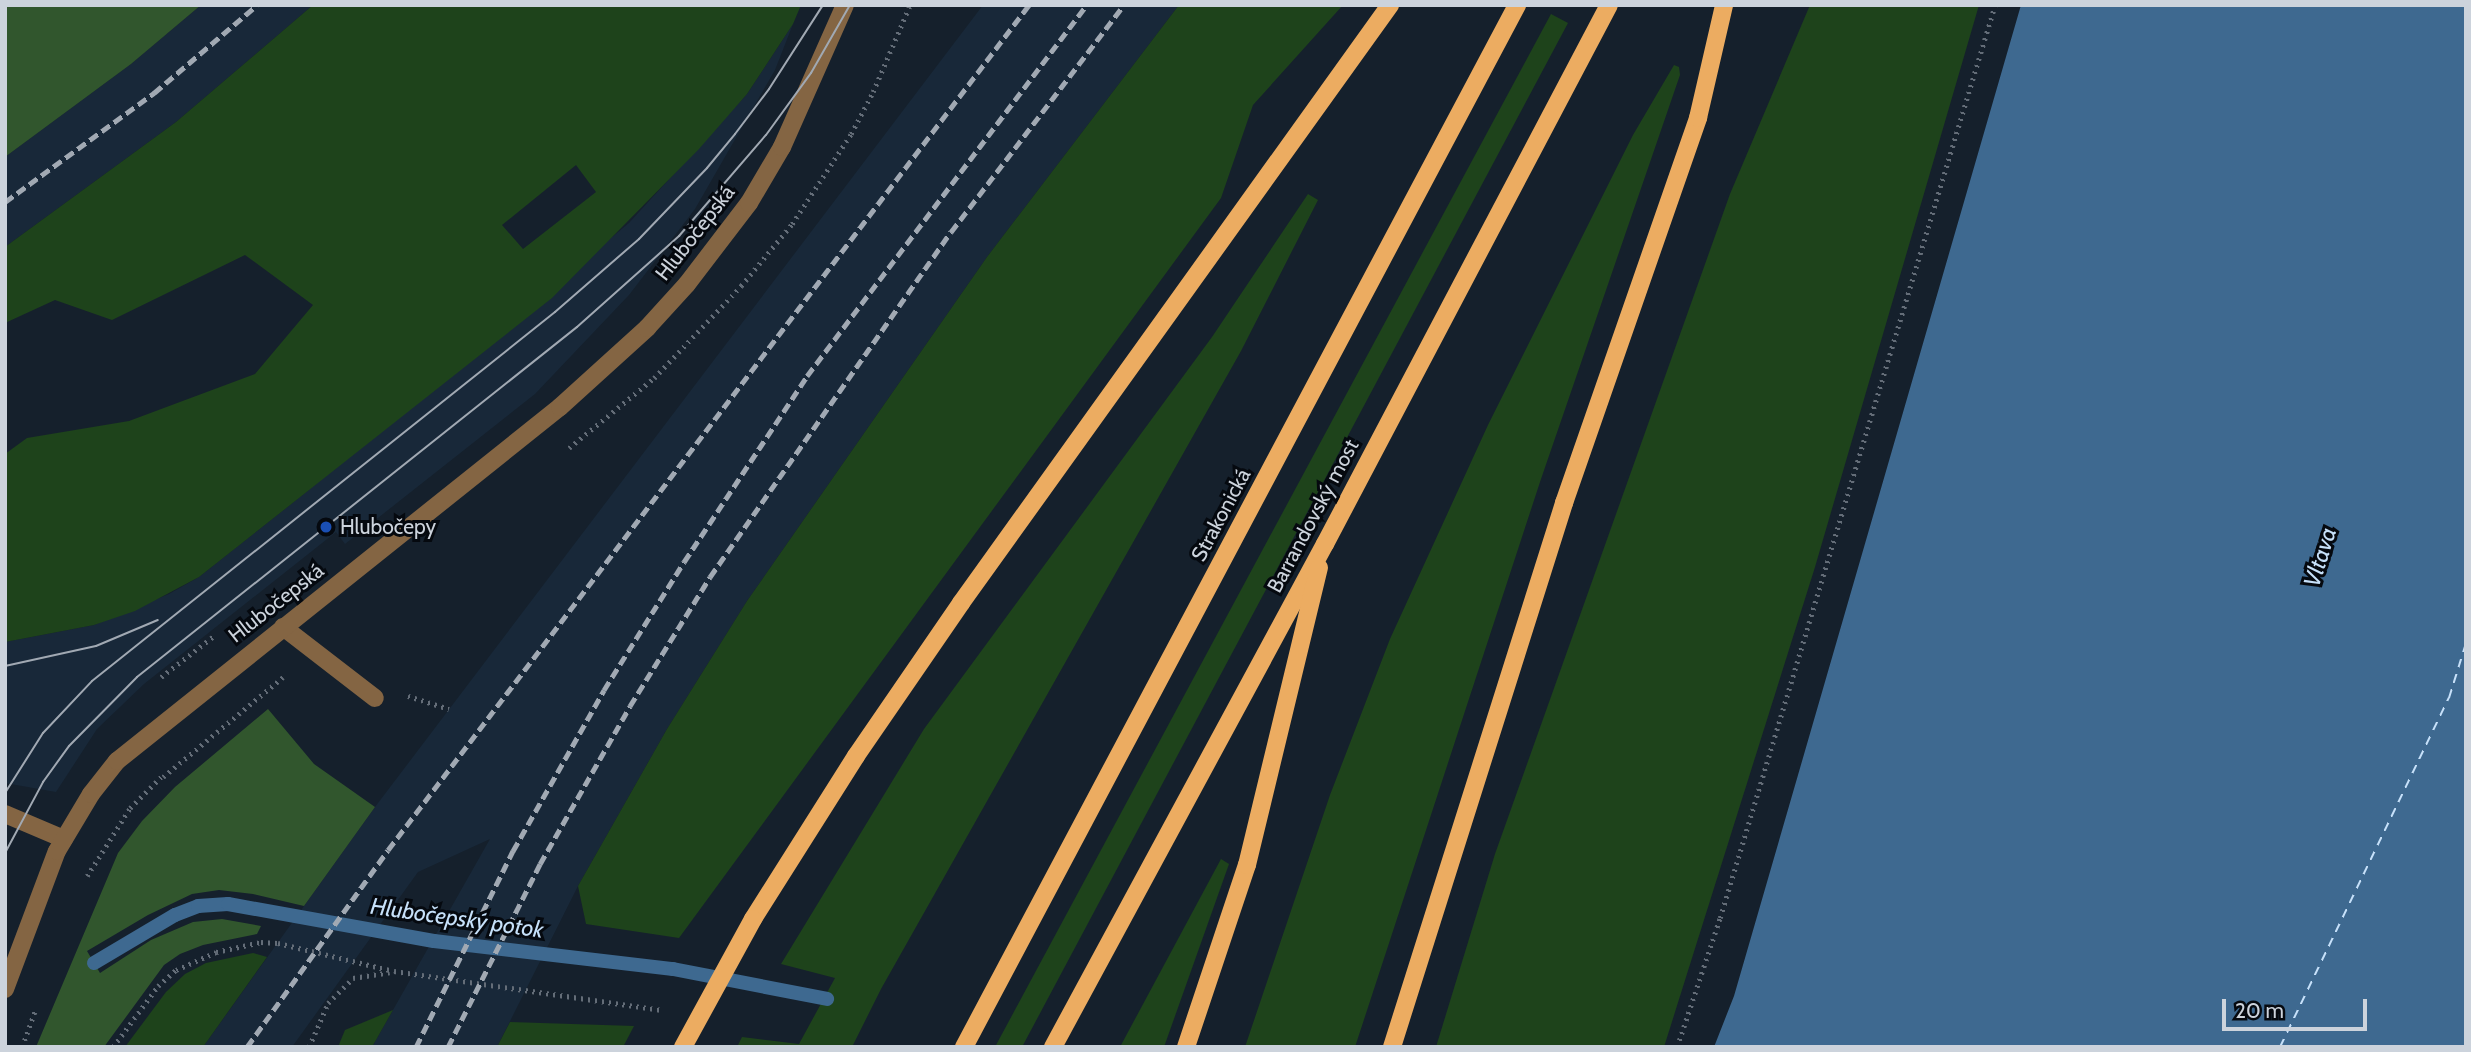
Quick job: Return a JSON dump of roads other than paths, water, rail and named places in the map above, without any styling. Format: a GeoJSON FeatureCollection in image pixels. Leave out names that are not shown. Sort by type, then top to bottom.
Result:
{"type":"FeatureCollection","features":[{"type":"Feature","properties":{"kind":"main road"},"geometry":{"type":"LineString","coordinates":[[683,1047],[753,919],[856,756],[961,603],[1390,5]]}},
{"type":"Feature","properties":{"kind":"main road","name":"Strakonická"},"geometry":{"type":"LineString","coordinates":[[964,1047],[1517,5]]}},
{"type":"Feature","properties":{"kind":"main road","name":"Barrandovský most"},"geometry":{"type":"LineString","coordinates":[[1053,1047],[1325,544],[1609,5]]}},
{"type":"Feature","properties":{"kind":"main road"},"geometry":{"type":"LineString","coordinates":[[1392,1047],[1564,503],[1698,118],[1724,5]]}},
{"type":"Feature","properties":{"kind":"main road"},"geometry":{"type":"LineString","coordinates":[[1186,1047],[1261,814],[1325,544]]}},
{"type":"Feature","properties":{"kind":"street","name":"Hlubočepská"},"geometry":{"type":"LineString","coordinates":[[5,989],[40,894],[64,839],[91,794],[117,761],[560,407],[647,328],[717,247],[749,203],[782,148],[845,5]]}},
{"type":"Feature","properties":{"kind":"street"},"geometry":{"type":"LineString","coordinates":[[283,627],[375,698]]}},
{"type":"Feature","properties":{"kind":"street"},"geometry":{"type":"LineString","coordinates":[[5,814],[64,839]]}},
{"type":"Feature","properties":{"kind":"water","name":"Vltava"},"geometry":{"type":"Polygon","coordinates":[[[2021,5],[2466,5],[2466,1047],[1714,1047],[1734,996],[2021,5]]]}},
{"type":"Feature","properties":{"kind":"waterway","name":"Hlubočepský potok"},"geometry":{"type":"LineString","coordinates":[[94,963],[175,915],[198,906],[228,904],[434,941],[673,969],[827,999]]}},
{"type":"Feature","properties":{"kind":"tram line"},"geometry":{"type":"LineString","coordinates":[[5,793],[43,733],[92,681],[555,312],[639,239],[707,168],[735,134],[769,89],[823,5]]}},
{"type":"Feature","properties":{"kind":"tram line"},"geometry":{"type":"LineString","coordinates":[[5,853],[43,782],[69,746],[137,677],[577,327],[679,236],[766,135],[811,73],[850,5]]}},
{"type":"Feature","properties":{"kind":"tram line"},"geometry":{"type":"LineString","coordinates":[[5,666],[96,646],[158,620]]}},
{"type":"Feature","properties":{"kind":"railway"},"geometry":{"type":"LineString","coordinates":[[5,202],[154,93],[257,5]]}},
{"type":"Feature","properties":{"kind":"railway"},"geometry":{"type":"LineString","coordinates":[[247,1047],[388,850],[1029,5]]}},
{"type":"Feature","properties":{"kind":"railway"},"geometry":{"type":"LineString","coordinates":[[416,1047],[513,851],[604,690],[684,562],[807,376],[1087,5]]}},
{"type":"Feature","properties":{"kind":"railway"},"geometry":{"type":"LineString","coordinates":[[448,1047],[540,864],[630,706],[710,577],[951,232],[1124,5]]}},
{"type":"Feature","properties":{"kind":"place","name":"Hlubočepy"},"geometry":{"type":"Point","coordinates":[326,527]}}]}
